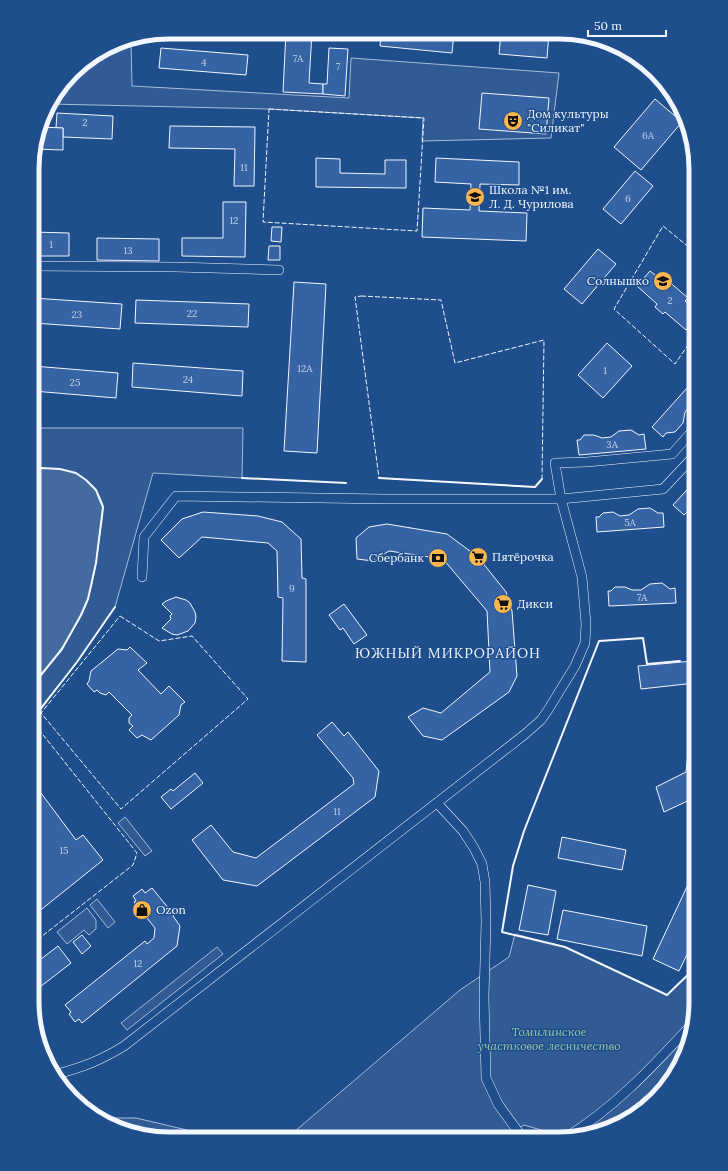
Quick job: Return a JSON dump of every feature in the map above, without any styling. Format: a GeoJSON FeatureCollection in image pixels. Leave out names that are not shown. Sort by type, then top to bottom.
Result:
{"type":"FeatureCollection","features":[{"type":"Feature","properties":{"kind":"street"},"geometry":{"type":"LineString","coordinates":[[39,266],[176,267],[279,270]]}},
{"type":"Feature","properties":{"kind":"street"},"geometry":{"type":"LineString","coordinates":[[60,1073],[84,1066],[106,1057],[124,1046],[524,735],[541,720],[575,666],[585,643],[586,624],[582,577],[560,499],[555,463],[587,462],[672,454],[689,435]]}},
{"type":"Feature","properties":{"kind":"street"},"geometry":{"type":"LineString","coordinates":[[142,577],[144,537],[176,496],[385,499],[560,499],[662,489],[689,461]]}},
{"type":"Feature","properties":{"kind":"street"},"geometry":{"type":"LineString","coordinates":[[437,803],[463,831],[482,864],[485,882],[486,916],[484,997],[486,1078],[498,1104],[518,1132]]}},
{"type":"Feature","properties":{"kind":"street"},"geometry":{"type":"LineString","coordinates":[[576,1131],[587,1124],[634,1084],[686,1030]]}},
{"type":"Feature","properties":{"kind":"shaded area"},"geometry":{"type":"Polygon","coordinates":[[[131,45],[132,86],[349,98],[351,58],[559,73],[551,138],[422,141],[423,118],[269,109],[56,104],[71,83],[83,71],[104,56],[131,45]]]}},
{"type":"Feature","properties":{"kind":"shaded area"},"geometry":{"type":"Polygon","coordinates":[[[39,428],[243,428],[242,478],[153,473],[115,607],[77,662],[39,709],[39,428]]]}},
{"type":"Feature","properties":{"kind":"shaded area"},"geometry":{"type":"Polygon","coordinates":[[[39,468],[68,471],[80,476],[91,485],[100,497],[103,509],[94,574],[90,592],[81,616],[64,644],[39,677],[39,468]]]}},
{"type":"Feature","properties":{"kind":"shaded area"},"geometry":{"type":"Polygon","coordinates":[[[125,817],[152,851],[145,856],[118,823],[125,817]]]}},
{"type":"Feature","properties":{"kind":"shaded area"},"geometry":{"type":"Polygon","coordinates":[[[97,899],[115,922],[108,928],[90,905],[97,899]]]}},
{"type":"Feature","properties":{"kind":"shaded area"},"geometry":{"type":"Polygon","coordinates":[[[87,908],[96,920],[96,929],[89,935],[84,930],[67,944],[57,932],[87,908]]]}},
{"type":"Feature","properties":{"kind":"shaded area","name":"Томилинское участковое лесничество"},"geometry":{"type":"Polygon","coordinates":[[[515,934],[565,947],[667,995],[689,974],[689,1011],[687,1027],[676,1059],[657,1088],[645,1100],[616,1119],[593,1128],[568,1132],[545,1132],[524,1125],[512,1132],[294,1132],[460,990],[509,957],[515,934]]]}},
{"type":"Feature","properties":{"kind":"shaded area"},"geometry":{"type":"Polygon","coordinates":[[[217,947],[223,954],[127,1030],[121,1023],[217,947]]]}},
{"type":"Feature","properties":{"kind":"shaded area"},"geometry":{"type":"Polygon","coordinates":[[[110,1118],[136,1118],[196,1132],[152,1131],[135,1128],[110,1118]]]}},
{"type":"Feature","properties":{"kind":"building"},"geometry":{"type":"Polygon","coordinates":[[[286,39],[312,39],[309,83],[323,84],[323,94],[283,92],[286,39]]]}},
{"type":"Feature","properties":{"kind":"building"},"geometry":{"type":"Polygon","coordinates":[[[381,39],[453,39],[452,53],[380,46],[381,39]]]}},
{"type":"Feature","properties":{"kind":"building"},"geometry":{"type":"Polygon","coordinates":[[[500,39],[549,39],[547,58],[499,54],[500,39]]]}},
{"type":"Feature","properties":{"kind":"building"},"geometry":{"type":"Polygon","coordinates":[[[161,48],[248,55],[246,75],[159,68],[161,48]]]}},
{"type":"Feature","properties":{"kind":"building"},"geometry":{"type":"Polygon","coordinates":[[[329,48],[348,49],[345,96],[323,94],[323,84],[327,84],[329,48]]]}},
{"type":"Feature","properties":{"kind":"building","name":"Дом культуры \"Силикат\""},"geometry":{"type":"Polygon","coordinates":[[[482,93],[549,98],[546,134],[479,129],[482,93]]]}},
{"type":"Feature","properties":{"kind":"building"},"geometry":{"type":"Polygon","coordinates":[[[655,99],[679,120],[681,124],[641,170],[614,147],[655,99]]]}},
{"type":"Feature","properties":{"kind":"building"},"geometry":{"type":"Polygon","coordinates":[[[57,113],[113,116],[112,139],[63,137],[63,128],[56,128],[57,113]]]}},
{"type":"Feature","properties":{"kind":"building"},"geometry":{"type":"Polygon","coordinates":[[[170,126],[255,127],[254,186],[234,186],[235,149],[169,148],[170,126]]]}},
{"type":"Feature","properties":{"kind":"building"},"geometry":{"type":"Polygon","coordinates":[[[46,127],[63,128],[63,150],[40,149],[46,127]]]}},
{"type":"Feature","properties":{"kind":"building"},"geometry":{"type":"Polygon","coordinates":[[[316,158],[340,159],[340,173],[385,174],[385,160],[406,160],[406,188],[316,187],[316,158]]]}},
{"type":"Feature","properties":{"kind":"building","name":"Школа №1 им. Л. Д. Чурилова"},"geometry":{"type":"Polygon","coordinates":[[[436,158],[519,162],[519,185],[480,184],[479,211],[527,213],[526,241],[422,237],[423,208],[470,210],[471,184],[435,182],[436,158]]]}},
{"type":"Feature","properties":{"kind":"building"},"geometry":{"type":"Polygon","coordinates":[[[635,171],[653,186],[621,224],[603,209],[635,171]]]}},
{"type":"Feature","properties":{"kind":"building"},"geometry":{"type":"Polygon","coordinates":[[[223,202],[246,202],[245,257],[182,256],[182,238],[223,238],[223,202]]]}},
{"type":"Feature","properties":{"kind":"building"},"geometry":{"type":"Polygon","coordinates":[[[272,227],[282,227],[281,242],[271,241],[272,227]]]}},
{"type":"Feature","properties":{"kind":"building"},"geometry":{"type":"Polygon","coordinates":[[[39,232],[69,233],[69,256],[39,256],[39,232]]]}},
{"type":"Feature","properties":{"kind":"building"},"geometry":{"type":"Polygon","coordinates":[[[97,238],[159,239],[159,261],[97,260],[97,238]]]}},
{"type":"Feature","properties":{"kind":"building"},"geometry":{"type":"Polygon","coordinates":[[[269,246],[280,246],[280,260],[268,260],[269,246]]]}},
{"type":"Feature","properties":{"kind":"building"},"geometry":{"type":"Polygon","coordinates":[[[598,249],[616,264],[582,304],[564,289],[598,249]]]}},
{"type":"Feature","properties":{"kind":"building"},"geometry":{"type":"Polygon","coordinates":[[[650,271],[664,282],[666,279],[688,298],[685,301],[689,305],[689,326],[686,330],[665,312],[663,314],[655,307],[657,304],[637,286],[650,271]]]}},
{"type":"Feature","properties":{"kind":"building"},"geometry":{"type":"Polygon","coordinates":[[[294,282],[326,284],[317,453],[284,451],[294,282]]]}},
{"type":"Feature","properties":{"kind":"building"},"geometry":{"type":"Polygon","coordinates":[[[39,298],[122,304],[120,329],[39,323],[39,298]]]}},
{"type":"Feature","properties":{"kind":"building"},"geometry":{"type":"Polygon","coordinates":[[[136,300],[249,304],[248,327],[135,323],[136,300]]]}},
{"type":"Feature","properties":{"kind":"building"},"geometry":{"type":"Polygon","coordinates":[[[607,343],[632,366],[603,398],[578,375],[607,343]]]}},
{"type":"Feature","properties":{"kind":"building"},"geometry":{"type":"Polygon","coordinates":[[[133,363],[243,371],[242,396],[132,387],[133,363]]]}},
{"type":"Feature","properties":{"kind":"building"},"geometry":{"type":"Polygon","coordinates":[[[39,366],[118,373],[116,398],[39,392],[39,366]]]}},
{"type":"Feature","properties":{"kind":"building"},"geometry":{"type":"Polygon","coordinates":[[[689,386],[689,407],[685,412],[683,423],[675,432],[666,433],[663,437],[652,427],[689,386]]]}},
{"type":"Feature","properties":{"kind":"building"},"geometry":{"type":"Polygon","coordinates":[[[631,430],[639,435],[644,434],[646,449],[579,455],[577,440],[580,440],[584,435],[594,435],[602,438],[611,437],[619,431],[631,430]]]}},
{"type":"Feature","properties":{"kind":"building"},"geometry":{"type":"Polygon","coordinates":[[[689,488],[689,511],[684,515],[673,505],[689,488]]]}},
{"type":"Feature","properties":{"kind":"building"},"geometry":{"type":"Polygon","coordinates":[[[650,508],[658,513],[663,513],[664,527],[597,532],[596,517],[599,517],[603,513],[613,512],[620,516],[629,515],[638,509],[650,508]]]}},
{"type":"Feature","properties":{"kind":"building"},"geometry":{"type":"Polygon","coordinates":[[[203,512],[258,516],[282,522],[301,539],[302,578],[306,579],[306,662],[282,661],[283,598],[278,597],[277,551],[268,543],[202,537],[179,558],[161,540],[182,519],[203,512]]]}},
{"type":"Feature","properties":{"kind":"building"},"geometry":{"type":"Polygon","coordinates":[[[387,524],[447,534],[478,557],[506,592],[512,611],[517,676],[509,692],[442,740],[423,736],[408,717],[423,708],[441,713],[490,672],[487,611],[443,559],[389,551],[373,561],[357,559],[356,538],[369,527],[387,524]]]}},
{"type":"Feature","properties":{"kind":"building"},"geometry":{"type":"Polygon","coordinates":[[[662,583],[670,589],[675,588],[676,603],[609,606],[608,591],[611,591],[615,587],[641,590],[650,584],[662,583]]]}},
{"type":"Feature","properties":{"kind":"building"},"geometry":{"type":"Polygon","coordinates":[[[176,597],[190,603],[196,617],[195,623],[188,631],[177,635],[172,634],[162,628],[171,619],[170,616],[172,614],[162,604],[176,597]]]}},
{"type":"Feature","properties":{"kind":"building"},"geometry":{"type":"Polygon","coordinates":[[[344,604],[367,635],[354,644],[343,628],[340,630],[329,615],[344,604]]]}},
{"type":"Feature","properties":{"kind":"building"},"geometry":{"type":"Polygon","coordinates":[[[130,647],[147,663],[138,670],[161,694],[169,686],[185,702],[181,705],[179,715],[151,740],[142,735],[137,738],[129,730],[133,726],[129,723],[129,718],[132,715],[109,692],[106,695],[97,690],[94,692],[87,684],[91,671],[118,649],[127,650],[130,647]]]}},
{"type":"Feature","properties":{"kind":"building"},"geometry":{"type":"Polygon","coordinates":[[[689,661],[689,684],[641,689],[638,666],[689,661]]]}},
{"type":"Feature","properties":{"kind":"building"},"geometry":{"type":"Polygon","coordinates":[[[332,722],[344,736],[348,732],[379,771],[375,797],[257,886],[223,880],[192,840],[211,825],[233,852],[256,858],[354,784],[353,778],[317,735],[332,722]]]}},
{"type":"Feature","properties":{"kind":"building"},"geometry":{"type":"Polygon","coordinates":[[[689,745],[689,800],[664,812],[656,787],[686,772],[689,745]]]}},
{"type":"Feature","properties":{"kind":"building"},"geometry":{"type":"Polygon","coordinates":[[[195,773],[203,783],[171,809],[161,797],[171,789],[173,791],[195,773]]]}},
{"type":"Feature","properties":{"kind":"building"},"geometry":{"type":"Polygon","coordinates":[[[41,793],[76,840],[83,835],[103,860],[39,911],[39,795],[41,793]]]}},
{"type":"Feature","properties":{"kind":"building"},"geometry":{"type":"Polygon","coordinates":[[[562,837],[626,850],[622,870],[558,858],[562,837]]]}},
{"type":"Feature","properties":{"kind":"building"},"geometry":{"type":"Polygon","coordinates":[[[689,882],[689,950],[679,971],[653,959],[689,882]]]}},
{"type":"Feature","properties":{"kind":"building"},"geometry":{"type":"Polygon","coordinates":[[[528,885],[556,891],[548,935],[519,930],[528,885]]]}},
{"type":"Feature","properties":{"kind":"building"},"geometry":{"type":"Polygon","coordinates":[[[152,888],[174,915],[173,916],[180,926],[177,946],[82,1023],[79,1019],[75,1022],[69,1014],[71,1012],[65,1005],[145,941],[147,944],[154,938],[155,928],[134,902],[136,901],[133,896],[142,889],[145,893],[152,888]]]}},
{"type":"Feature","properties":{"kind":"building"},"geometry":{"type":"Polygon","coordinates":[[[563,910],[647,926],[642,956],[557,939],[563,910]]]}},
{"type":"Feature","properties":{"kind":"building"},"geometry":{"type":"Polygon","coordinates":[[[82,935],[91,946],[82,954],[73,942],[82,935]]]}},
{"type":"Feature","properties":{"kind":"building"},"geometry":{"type":"Polygon","coordinates":[[[58,946],[71,963],[40,987],[39,961],[58,946]]]}},
{"type":"Feature","properties":{"kind":"fence"},"geometry":{"type":"LineString","coordinates":[[269,109],[424,118],[417,231],[263,222],[269,109]]}},
{"type":"Feature","properties":{"kind":"fence"},"geometry":{"type":"LineString","coordinates":[[689,247],[663,226],[614,309],[675,364],[689,345]]}},
{"type":"Feature","properties":{"kind":"fence"},"geometry":{"type":"LineString","coordinates":[[361,296],[441,300],[455,363],[544,340],[542,479],[535,487],[379,478],[355,297],[361,296]]}},
{"type":"Feature","properties":{"kind":"fence"},"geometry":{"type":"LineString","coordinates":[[120,616],[159,641],[192,636],[248,699],[121,809],[41,713],[120,616]]}},
{"type":"Feature","properties":{"kind":"fence"},"geometry":{"type":"LineString","coordinates":[[39,732],[40,731],[137,853],[133,865],[39,939]]}},
{"type":"Feature","properties":{"kind":"wall"},"geometry":{"type":"LineString","coordinates":[[39,468],[60,469],[76,473],[96,490],[103,507],[96,563],[88,599],[62,649],[39,677]]}},
{"type":"Feature","properties":{"kind":"wall"},"geometry":{"type":"LineString","coordinates":[[242,478],[346,483]]}},
{"type":"Feature","properties":{"kind":"wall"},"geometry":{"type":"LineString","coordinates":[[379,478],[535,487],[542,479]]}},
{"type":"Feature","properties":{"kind":"wall"},"geometry":{"type":"LineString","coordinates":[[39,711],[77,662],[115,607]]}},
{"type":"Feature","properties":{"kind":"wall"},"geometry":{"type":"LineString","coordinates":[[680,661],[647,664],[643,638],[599,641],[524,831],[513,866],[502,932],[565,947],[667,995],[689,974]]}},
{"type":"Feature","properties":{"kind":"place","name":"Дом культуры \"Силикат\""},"geometry":{"type":"Point","coordinates":[513,121]}},
{"type":"Feature","properties":{"kind":"place","name":"Школа №1 им. Л. Д. Чурилова"},"geometry":{"type":"Point","coordinates":[475,197]}},
{"type":"Feature","properties":{"kind":"place","name":"Солнышко"},"geometry":{"type":"Point","coordinates":[663,281]}},
{"type":"Feature","properties":{"kind":"place","name":"Пятёрочка"},"geometry":{"type":"Point","coordinates":[478,557]}},
{"type":"Feature","properties":{"kind":"place","name":"Сбербанк"},"geometry":{"type":"Point","coordinates":[438,558]}},
{"type":"Feature","properties":{"kind":"place","name":"Дикси"},"geometry":{"type":"Point","coordinates":[503,604]}},
{"type":"Feature","properties":{"kind":"place","name":"Ozon"},"geometry":{"type":"Point","coordinates":[142,910]}},
{"type":"Feature","properties":{"kind":"district","name":"ЮЖНЫЙ МИКРОРАЙОН"},"geometry":{"type":"Point","coordinates":[448,653]}}]}
